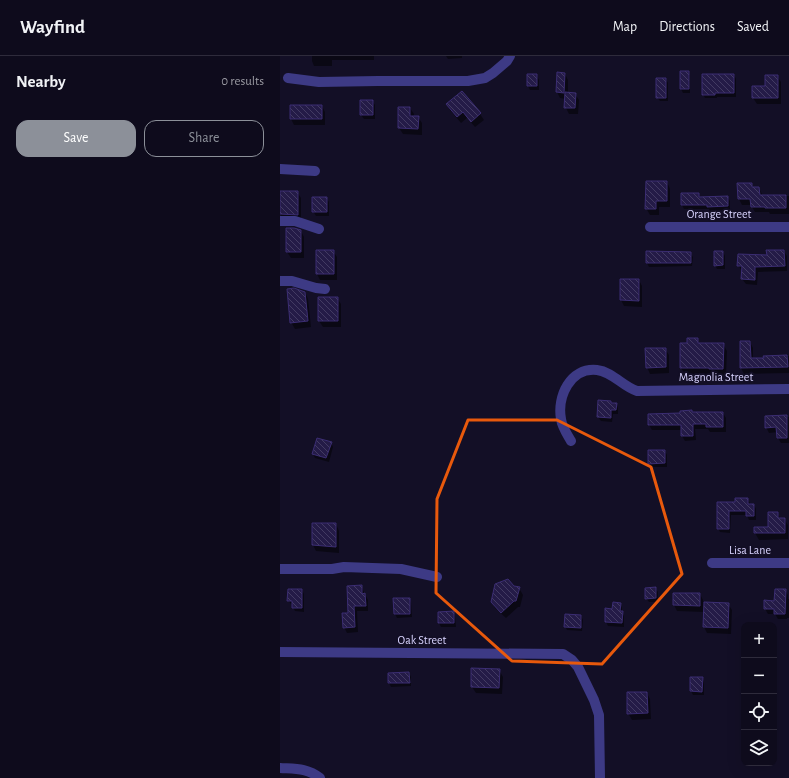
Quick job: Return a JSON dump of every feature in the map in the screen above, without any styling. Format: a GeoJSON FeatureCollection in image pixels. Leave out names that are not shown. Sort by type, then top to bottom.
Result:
{"type":"FeatureCollection","features":[{"type":"Feature","properties":{"kind":"street"},"geometry":{"type":"LineString","coordinates":[[288,78],[319,82],[468,81],[485,78],[493,73],[510,56]]}},
{"type":"Feature","properties":{"kind":"street"},"geometry":{"type":"LineString","coordinates":[[280,170],[315,171]]}},
{"type":"Feature","properties":{"kind":"street"},"geometry":{"type":"LineString","coordinates":[[280,222],[295,221],[319,229]]}},
{"type":"Feature","properties":{"kind":"street","name":"Orange Street"},"geometry":{"type":"LineString","coordinates":[[650,227],[789,227]]}},
{"type":"Feature","properties":{"kind":"street"},"geometry":{"type":"LineString","coordinates":[[280,281],[292,281],[324,289]]}},
{"type":"Feature","properties":{"kind":"street","name":"Magnolia Street"},"geometry":{"type":"LineString","coordinates":[[571,441],[562,425],[560,418],[560,406],[564,390],[568,382],[573,377],[586,371],[595,370],[611,374],[631,389],[637,391],[789,389]]}},
{"type":"Feature","properties":{"kind":"street","name":"Lisa Lane"},"geometry":{"type":"LineString","coordinates":[[712,563],[789,563]]}},
{"type":"Feature","properties":{"kind":"street"},"geometry":{"type":"LineString","coordinates":[[280,569],[332,569],[344,567],[402,569],[437,577]]}},
{"type":"Feature","properties":{"kind":"street","name":"Oak Street"},"geometry":{"type":"LineString","coordinates":[[280,652],[563,654],[572,660],[578,667],[594,700],[599,715],[600,778]]}},
{"type":"Feature","properties":{"kind":"street"},"geometry":{"type":"LineString","coordinates":[[280,768],[308,771],[320,778]]}},
{"type":"Feature","properties":{"kind":"highlighted area"},"geometry":{"type":"Polygon","coordinates":[[[468,420],[557,420],[651,467],[682,574],[602,664],[512,661],[436,593],[437,499],[468,420]]]}},
{"type":"Feature","properties":{"kind":"building"},"geometry":{"type":"Polygon","coordinates":[[[680,71],[689,71],[689,89],[680,89],[680,71]]]}},
{"type":"Feature","properties":{"kind":"building"},"geometry":{"type":"Polygon","coordinates":[[[557,72],[565,73],[564,93],[556,92],[557,72]]]}},
{"type":"Feature","properties":{"kind":"building"},"geometry":{"type":"Polygon","coordinates":[[[527,74],[537,74],[537,86],[527,86],[527,74]]]}},
{"type":"Feature","properties":{"kind":"building"},"geometry":{"type":"Polygon","coordinates":[[[702,74],[734,74],[734,93],[702,95],[702,74]]]}},
{"type":"Feature","properties":{"kind":"building"},"geometry":{"type":"Polygon","coordinates":[[[765,75],[778,75],[778,98],[752,98],[752,86],[765,86],[765,75]]]}},
{"type":"Feature","properties":{"kind":"building"},"geometry":{"type":"Polygon","coordinates":[[[656,78],[666,78],[666,98],[656,98],[656,78]]]}},
{"type":"Feature","properties":{"kind":"building"},"geometry":{"type":"Polygon","coordinates":[[[462,91],[481,113],[471,122],[463,112],[457,117],[446,104],[462,91]]]}},
{"type":"Feature","properties":{"kind":"building"},"geometry":{"type":"Polygon","coordinates":[[[565,92],[576,93],[575,108],[564,108],[565,92]]]}},
{"type":"Feature","properties":{"kind":"building"},"geometry":{"type":"Polygon","coordinates":[[[360,100],[373,100],[373,115],[360,115],[360,100]]]}},
{"type":"Feature","properties":{"kind":"building"},"geometry":{"type":"Polygon","coordinates":[[[290,105],[322,105],[322,119],[290,119],[290,105]]]}},
{"type":"Feature","properties":{"kind":"building"},"geometry":{"type":"Polygon","coordinates":[[[398,107],[410,107],[410,116],[419,116],[418,129],[398,128],[398,107]]]}},
{"type":"Feature","properties":{"kind":"building"},"geometry":{"type":"Polygon","coordinates":[[[646,181],[667,181],[667,201],[656,201],[656,209],[645,209],[646,181]]]}},
{"type":"Feature","properties":{"kind":"building"},"geometry":{"type":"Polygon","coordinates":[[[737,183],[752,183],[752,187],[759,187],[760,195],[786,195],[786,208],[751,207],[750,199],[738,199],[737,183]]]}},
{"type":"Feature","properties":{"kind":"building"},"geometry":{"type":"Polygon","coordinates":[[[280,191],[298,191],[298,215],[280,214],[280,191]]]}},
{"type":"Feature","properties":{"kind":"building"},"geometry":{"type":"Polygon","coordinates":[[[681,193],[699,193],[699,197],[728,196],[728,206],[707,207],[707,205],[681,205],[681,193]]]}},
{"type":"Feature","properties":{"kind":"building"},"geometry":{"type":"Polygon","coordinates":[[[312,197],[327,197],[327,212],[312,212],[312,197]]]}},
{"type":"Feature","properties":{"kind":"building"},"geometry":{"type":"Polygon","coordinates":[[[286,228],[301,230],[301,252],[286,252],[286,228]]]}},
{"type":"Feature","properties":{"kind":"building"},"geometry":{"type":"Polygon","coordinates":[[[316,250],[334,250],[334,274],[316,274],[316,250]]]}},
{"type":"Feature","properties":{"kind":"building"},"geometry":{"type":"Polygon","coordinates":[[[766,250],[784,250],[785,266],[755,267],[755,280],[741,279],[742,266],[737,266],[738,254],[767,255],[766,250]]]}},
{"type":"Feature","properties":{"kind":"building"},"geometry":{"type":"Polygon","coordinates":[[[646,251],[691,252],[691,263],[646,263],[646,251]]]}},
{"type":"Feature","properties":{"kind":"building"},"geometry":{"type":"Polygon","coordinates":[[[714,251],[723,251],[723,265],[714,266],[714,251]]]}},
{"type":"Feature","properties":{"kind":"building"},"geometry":{"type":"Polygon","coordinates":[[[620,279],[639,279],[639,301],[620,300],[620,279]]]}},
{"type":"Feature","properties":{"kind":"building"},"geometry":{"type":"Polygon","coordinates":[[[294,288],[305,292],[308,321],[290,323],[287,289],[294,288]]]}},
{"type":"Feature","properties":{"kind":"building"},"geometry":{"type":"Polygon","coordinates":[[[318,297],[338,297],[338,321],[318,321],[318,297]]]}},
{"type":"Feature","properties":{"kind":"building"},"geometry":{"type":"Polygon","coordinates":[[[687,338],[698,338],[698,343],[724,343],[723,369],[680,368],[680,343],[687,343],[687,338]]]}},
{"type":"Feature","properties":{"kind":"building"},"geometry":{"type":"Polygon","coordinates":[[[740,341],[750,341],[751,358],[787,355],[788,367],[740,368],[740,341]]]}},
{"type":"Feature","properties":{"kind":"building"},"geometry":{"type":"Polygon","coordinates":[[[645,348],[666,348],[666,367],[646,368],[645,348]]]}},
{"type":"Feature","properties":{"kind":"building"},"geometry":{"type":"Polygon","coordinates":[[[598,400],[617,403],[616,410],[611,410],[611,418],[597,417],[598,400]]]}},
{"type":"Feature","properties":{"kind":"building"},"geometry":{"type":"Polygon","coordinates":[[[692,410],[692,412],[723,412],[723,427],[706,427],[706,424],[693,424],[693,436],[681,436],[681,425],[648,425],[648,414],[680,413],[680,411],[692,410]]]}},
{"type":"Feature","properties":{"kind":"building"},"geometry":{"type":"Polygon","coordinates":[[[787,415],[787,438],[777,438],[776,427],[765,428],[765,416],[787,415]]]}},
{"type":"Feature","properties":{"kind":"building"},"geometry":{"type":"Polygon","coordinates":[[[317,438],[332,442],[326,458],[312,454],[317,438]]]}},
{"type":"Feature","properties":{"kind":"building"},"geometry":{"type":"Polygon","coordinates":[[[648,450],[665,450],[665,463],[648,464],[648,450]]]}},
{"type":"Feature","properties":{"kind":"building"},"geometry":{"type":"Polygon","coordinates":[[[735,498],[748,498],[748,504],[754,504],[754,516],[746,516],[746,511],[729,511],[729,529],[717,529],[717,502],[735,502],[735,498]]]}},
{"type":"Feature","properties":{"kind":"building"},"geometry":{"type":"Polygon","coordinates":[[[768,512],[778,512],[778,518],[785,518],[785,533],[754,533],[754,527],[768,527],[768,512]]]}},
{"type":"Feature","properties":{"kind":"building"},"geometry":{"type":"Polygon","coordinates":[[[312,523],[336,523],[336,547],[312,545],[312,523]]]}},
{"type":"Feature","properties":{"kind":"building"},"geometry":{"type":"Polygon","coordinates":[[[508,579],[514,586],[520,587],[516,601],[514,601],[501,613],[491,602],[495,584],[508,579]]]}},
{"type":"Feature","properties":{"kind":"building"},"geometry":{"type":"Polygon","coordinates":[[[362,585],[362,594],[365,593],[366,606],[354,606],[355,627],[343,628],[342,613],[348,613],[347,586],[362,585]]]}},
{"type":"Feature","properties":{"kind":"building"},"geometry":{"type":"Polygon","coordinates":[[[656,587],[656,598],[645,599],[645,588],[656,587]]]}},
{"type":"Feature","properties":{"kind":"building"},"geometry":{"type":"Polygon","coordinates":[[[288,589],[302,589],[302,608],[292,608],[292,601],[287,601],[288,589]]]}},
{"type":"Feature","properties":{"kind":"building"},"geometry":{"type":"Polygon","coordinates":[[[775,589],[786,589],[785,614],[774,614],[774,609],[764,609],[764,600],[774,601],[775,589]]]}},
{"type":"Feature","properties":{"kind":"building"},"geometry":{"type":"Polygon","coordinates":[[[673,593],[700,593],[700,606],[673,605],[673,593]]]}},
{"type":"Feature","properties":{"kind":"building"},"geometry":{"type":"Polygon","coordinates":[[[393,598],[410,598],[410,614],[394,614],[393,598]]]}},
{"type":"Feature","properties":{"kind":"building"},"geometry":{"type":"Polygon","coordinates":[[[613,602],[621,603],[620,611],[623,611],[622,623],[605,622],[605,608],[612,609],[613,602]]]}},
{"type":"Feature","properties":{"kind":"building"},"geometry":{"type":"Polygon","coordinates":[[[704,602],[729,603],[728,628],[703,627],[704,602]]]}},
{"type":"Feature","properties":{"kind":"building"},"geometry":{"type":"Polygon","coordinates":[[[454,611],[454,623],[438,623],[438,612],[454,611]]]}},
{"type":"Feature","properties":{"kind":"building"},"geometry":{"type":"Polygon","coordinates":[[[565,614],[581,615],[581,628],[564,627],[565,614]]]}},
{"type":"Feature","properties":{"kind":"building"},"geometry":{"type":"Polygon","coordinates":[[[471,668],[500,669],[499,688],[471,687],[471,668]]]}},
{"type":"Feature","properties":{"kind":"building"},"geometry":{"type":"Polygon","coordinates":[[[409,672],[410,683],[388,683],[388,673],[409,672]]]}},
{"type":"Feature","properties":{"kind":"building"},"geometry":{"type":"Polygon","coordinates":[[[690,677],[703,677],[702,692],[690,691],[690,677]]]}},
{"type":"Feature","properties":{"kind":"building"},"geometry":{"type":"Polygon","coordinates":[[[627,692],[647,692],[648,713],[627,714],[627,692]]]}}]}
